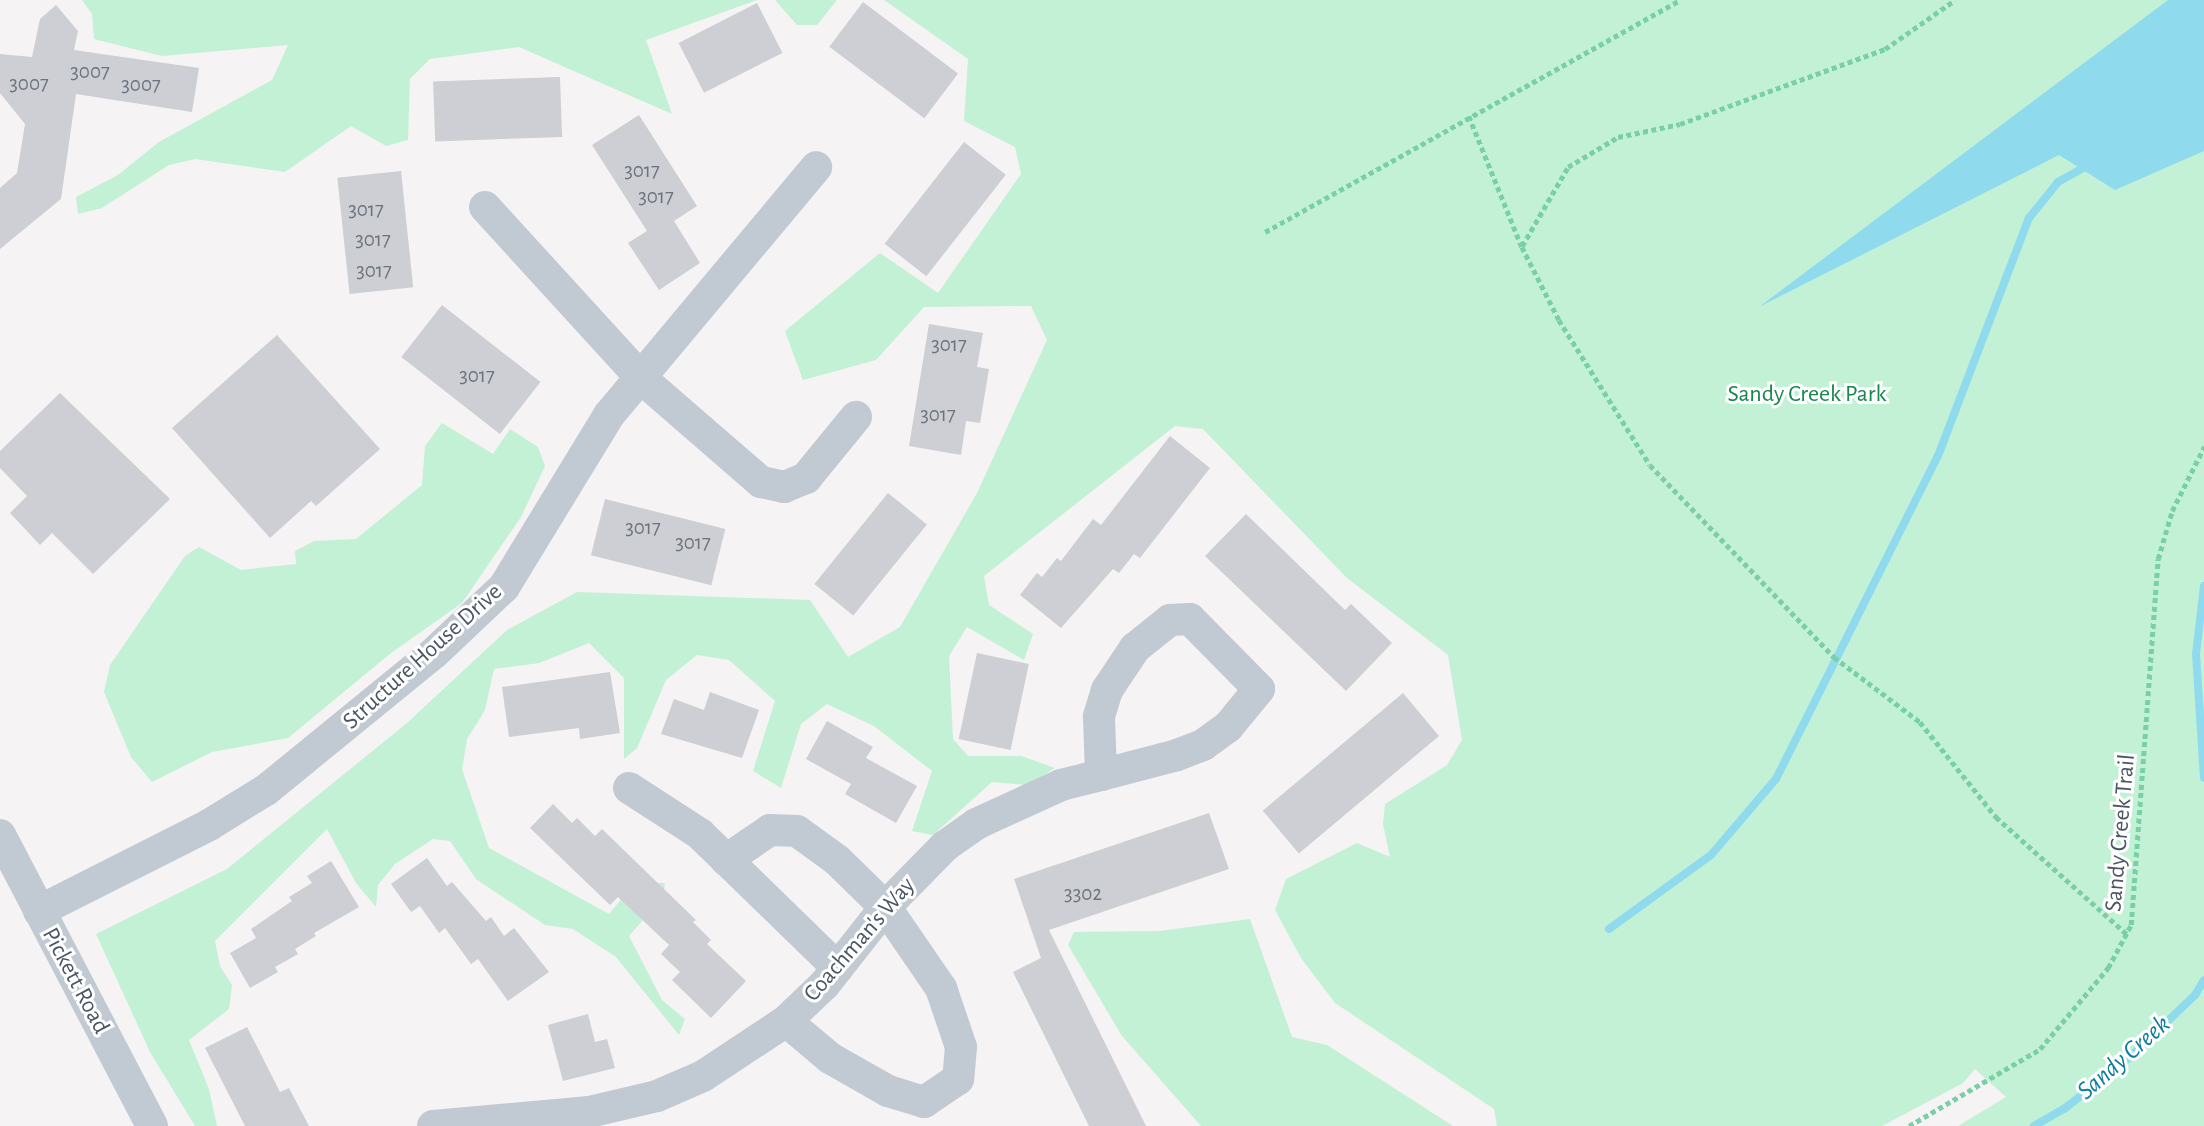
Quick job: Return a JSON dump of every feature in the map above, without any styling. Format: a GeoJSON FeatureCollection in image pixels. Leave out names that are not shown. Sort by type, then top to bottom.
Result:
{"type":"FeatureCollection","features":[{"type":"Feature","properties":{"kind":"street","name":"Structure House Drive"},"geometry":{"type":"LineString","coordinates":[[39,911],[209,825],[266,790],[433,653],[504,587],[609,415],[642,379],[816,167]]}},
{"type":"Feature","properties":{"kind":"street"},"geometry":{"type":"LineString","coordinates":[[485,207],[642,379],[761,482],[784,487],[806,478],[856,417]]}},
{"type":"Feature","properties":{"kind":"street","name":"Coachman's Way"},"geometry":{"type":"LineString","coordinates":[[433,1126],[588,1119],[657,1096],[703,1076],[786,1021],[838,968],[886,908],[945,846],[976,824],[1061,785],[1101,775],[1203,745],[1228,727],[1259,689],[1190,619],[1170,620],[1135,648],[1107,690],[1099,717],[1101,775]]}},
{"type":"Feature","properties":{"kind":"street"},"geometry":{"type":"LineString","coordinates":[[629,788],[699,834],[838,968]]}},
{"type":"Feature","properties":{"kind":"street"},"geometry":{"type":"LineString","coordinates":[[726,860],[770,830],[797,831],[838,860],[886,908],[941,988],[961,1047],[958,1079],[924,1102],[888,1091],[830,1058],[786,1021]]}},
{"type":"Feature","properties":{"kind":"street","name":"Pickett Road"},"geometry":{"type":"LineString","coordinates":[[0,835],[152,1126]]}},
{"type":"Feature","properties":{"kind":"path"},"geometry":{"type":"LineString","coordinates":[[1265,232],[1680,0]]}},
{"type":"Feature","properties":{"kind":"path"},"geometry":{"type":"LineString","coordinates":[[1522,247],[1568,167],[1618,137],[1679,124],[1885,49],[1955,0]]}},
{"type":"Feature","properties":{"kind":"path"},"geometry":{"type":"LineString","coordinates":[[1469,117],[1522,247],[1559,320],[1650,465],[1834,657],[1920,722],[1996,817],[2127,934]]}},
{"type":"Feature","properties":{"kind":"path","name":"Sandy Creek Trail"},"geometry":{"type":"LineString","coordinates":[[1909,1126],[2005,1073],[2040,1049],[2108,968],[2127,934],[2135,899],[2158,559],[2172,511],[2204,447]]}},
{"type":"Feature","properties":{"kind":"green space"},"geometry":{"type":"Polygon","coordinates":[[[82,0],[757,0],[646,40],[672,114],[519,47],[430,59],[410,79],[408,140],[386,146],[351,126],[285,172],[195,159],[169,165],[102,208],[78,214],[76,197],[118,175],[159,142],[272,80],[288,45],[162,56],[94,39],[92,14],[82,0]]]}},
{"type":"Feature","properties":{"kind":"green space"},"geometry":{"type":"Polygon","coordinates":[[[775,0],[837,0],[817,25],[797,25],[775,0]]]}},
{"type":"Feature","properties":{"kind":"green space","name":"Sandy Creek Park"},"geometry":{"type":"Polygon","coordinates":[[[884,0],[2204,0],[2204,1126],[1958,1126],[2006,1097],[1975,1069],[1963,1083],[1882,1126],[1497,1126],[1494,1109],[1335,1003],[1301,958],[1275,910],[1286,879],[1357,843],[1390,857],[1383,824],[1385,804],[1447,765],[1462,740],[1448,655],[1347,578],[1203,429],[1175,426],[984,576],[989,605],[1033,634],[1024,660],[967,627],[949,656],[953,739],[968,756],[1021,756],[1055,768],[1028,785],[992,782],[933,835],[912,831],[932,771],[874,726],[827,704],[801,724],[781,788],[753,771],[775,701],[729,660],[697,655],[666,680],[637,748],[624,759],[624,678],[589,643],[539,663],[494,669],[485,710],[467,739],[462,769],[489,848],[609,914],[635,883],[665,883],[663,897],[629,936],[662,1000],[685,1019],[679,1035],[616,957],[573,929],[545,925],[476,879],[450,841],[433,839],[395,864],[378,885],[376,907],[356,883],[327,829],[215,941],[220,966],[232,985],[229,1009],[189,1040],[209,1089],[217,1126],[195,1126],[150,1052],[96,934],[227,869],[407,723],[507,630],[577,592],[810,600],[848,657],[900,627],[977,493],[1047,340],[1031,306],[924,307],[876,360],[803,380],[785,331],[880,253],[938,293],[1021,174],[1015,147],[964,121],[968,59],[884,0]]]}},
{"type":"Feature","properties":{"kind":"green space"},"geometry":{"type":"Polygon","coordinates":[[[442,423],[493,454],[510,429],[538,447],[545,466],[521,517],[462,603],[391,653],[288,738],[212,752],[152,782],[131,757],[104,692],[110,665],[185,556],[199,547],[241,570],[296,564],[295,551],[314,541],[356,539],[422,485],[425,446],[442,423]]]}},
{"type":"Feature","properties":{"kind":"green space"},"geometry":{"type":"Polygon","coordinates":[[[1250,919],[1292,1037],[1327,1045],[1453,1126],[1201,1126],[1122,1036],[1068,945],[1074,932],[1160,931],[1250,919]]]}},
{"type":"Feature","properties":{"kind":"water"},"geometry":{"type":"Polygon","coordinates":[[[2168,0],[2204,0],[2204,151],[2115,190],[2059,155],[1759,307],[2168,0]]]}},
{"type":"Feature","properties":{"kind":"building"},"geometry":{"type":"Polygon","coordinates":[[[863,2],[958,74],[924,118],[829,47],[863,2]]]}},
{"type":"Feature","properties":{"kind":"building"},"geometry":{"type":"Polygon","coordinates":[[[757,3],[782,53],[704,93],[679,43],[757,3]]]}},
{"type":"Feature","properties":{"kind":"building"},"geometry":{"type":"Polygon","coordinates":[[[56,5],[78,31],[74,50],[199,68],[192,112],[76,94],[61,199],[0,249],[0,188],[17,173],[25,124],[0,93],[0,54],[32,57],[40,19],[56,5]]]}},
{"type":"Feature","properties":{"kind":"building"},"geometry":{"type":"Polygon","coordinates":[[[560,77],[562,137],[435,141],[433,81],[560,77]]]}},
{"type":"Feature","properties":{"kind":"building"},"geometry":{"type":"Polygon","coordinates":[[[639,115],[697,206],[674,221],[700,263],[659,290],[628,243],[647,231],[592,145],[639,115]]]}},
{"type":"Feature","properties":{"kind":"building"},"geometry":{"type":"Polygon","coordinates":[[[964,142],[1006,175],[926,276],[885,244],[964,142]]]}},
{"type":"Feature","properties":{"kind":"building"},"geometry":{"type":"Polygon","coordinates":[[[401,171],[413,287],[350,294],[337,178],[401,171]]]}},
{"type":"Feature","properties":{"kind":"building"},"geometry":{"type":"Polygon","coordinates":[[[442,305],[541,382],[500,434],[401,357],[442,305]]]}},
{"type":"Feature","properties":{"kind":"building"},"geometry":{"type":"Polygon","coordinates":[[[929,324],[983,333],[977,367],[989,369],[980,423],[966,421],[961,455],[909,446],[929,324]]]}},
{"type":"Feature","properties":{"kind":"building"},"geometry":{"type":"Polygon","coordinates":[[[277,335],[380,449],[316,506],[311,501],[270,538],[172,428],[277,335]]]}},
{"type":"Feature","properties":{"kind":"building"},"geometry":{"type":"Polygon","coordinates":[[[60,393],[170,499],[93,574],[52,533],[40,545],[10,513],[27,496],[0,468],[0,451],[60,393]]]}},
{"type":"Feature","properties":{"kind":"building"},"geometry":{"type":"Polygon","coordinates":[[[1170,436],[1210,468],[1140,558],[1134,554],[1119,573],[1113,569],[1061,628],[1020,595],[1037,573],[1042,577],[1057,558],[1061,561],[1093,519],[1101,525],[1170,436]]]}},
{"type":"Feature","properties":{"kind":"building"},"geometry":{"type":"Polygon","coordinates":[[[888,493],[927,524],[853,615],[814,584],[888,493]]]}},
{"type":"Feature","properties":{"kind":"building"},"geometry":{"type":"Polygon","coordinates":[[[605,499],[725,529],[711,585],[591,555],[605,499]]]}},
{"type":"Feature","properties":{"kind":"building"},"geometry":{"type":"Polygon","coordinates":[[[1246,514],[1345,610],[1351,604],[1392,643],[1346,691],[1205,556],[1246,514]]]}},
{"type":"Feature","properties":{"kind":"building"},"geometry":{"type":"Polygon","coordinates":[[[977,653],[1029,664],[1011,750],[959,739],[977,653]]]}},
{"type":"Feature","properties":{"kind":"building"},"geometry":{"type":"Polygon","coordinates":[[[610,672],[620,733],[580,739],[579,728],[509,737],[502,687],[610,672]]]}},
{"type":"Feature","properties":{"kind":"building"},"geometry":{"type":"Polygon","coordinates":[[[710,692],[759,710],[742,758],[661,734],[674,699],[704,710],[710,692]]]}},
{"type":"Feature","properties":{"kind":"building"},"geometry":{"type":"Polygon","coordinates":[[[1403,693],[1439,736],[1299,854],[1263,811],[1403,693]]]}},
{"type":"Feature","properties":{"kind":"building"},"geometry":{"type":"Polygon","coordinates":[[[827,721],[873,747],[866,758],[917,786],[896,823],[845,794],[851,784],[806,759],[827,721]]]}},
{"type":"Feature","properties":{"kind":"building"},"geometry":{"type":"Polygon","coordinates":[[[553,804],[572,823],[577,818],[595,836],[602,829],[696,920],[693,922],[711,940],[707,944],[746,981],[711,1018],[672,980],[680,972],[661,954],[669,945],[618,897],[610,905],[530,828],[553,804]]]}},
{"type":"Feature","properties":{"kind":"building"},"geometry":{"type":"Polygon","coordinates":[[[1209,813],[1229,869],[1049,930],[1146,1126],[1089,1126],[1013,972],[1041,958],[1014,879],[1209,813]]]}},
{"type":"Feature","properties":{"kind":"building"},"geometry":{"type":"Polygon","coordinates":[[[427,858],[447,886],[452,882],[486,921],[491,917],[504,936],[514,928],[549,972],[508,1001],[478,959],[471,964],[445,928],[439,933],[420,906],[411,912],[391,884],[427,858]]]}},
{"type":"Feature","properties":{"kind":"building"},"geometry":{"type":"Polygon","coordinates":[[[331,861],[359,907],[314,933],[316,936],[295,949],[298,954],[275,967],[278,972],[250,988],[230,953],[256,938],[251,929],[292,901],[289,897],[312,883],[307,876],[331,861]]]}},
{"type":"Feature","properties":{"kind":"building"},"geometry":{"type":"Polygon","coordinates":[[[588,1014],[595,1042],[607,1039],[615,1068],[563,1081],[548,1025],[588,1014]]]}},
{"type":"Feature","properties":{"kind":"building"},"geometry":{"type":"Polygon","coordinates":[[[247,1027],[280,1092],[289,1088],[309,1126],[245,1126],[205,1048],[247,1027]]]}},
{"type":"Feature","properties":{"kind":"waterway"},"geometry":{"type":"LineString","coordinates":[[1609,929],[1711,855],[1776,779],[1938,456],[2029,218],[2058,182],[2090,164]]}},
{"type":"Feature","properties":{"kind":"waterway","name":"Sandy Creek"},"geometry":{"type":"LineString","coordinates":[[2204,586],[2196,654],[2204,778]]}},
{"type":"Feature","properties":{"kind":"waterway","name":"Sandy Creek"},"geometry":{"type":"LineString","coordinates":[[2034,1126],[2064,1109],[2130,1057],[2195,995],[2204,980]]}}]}
